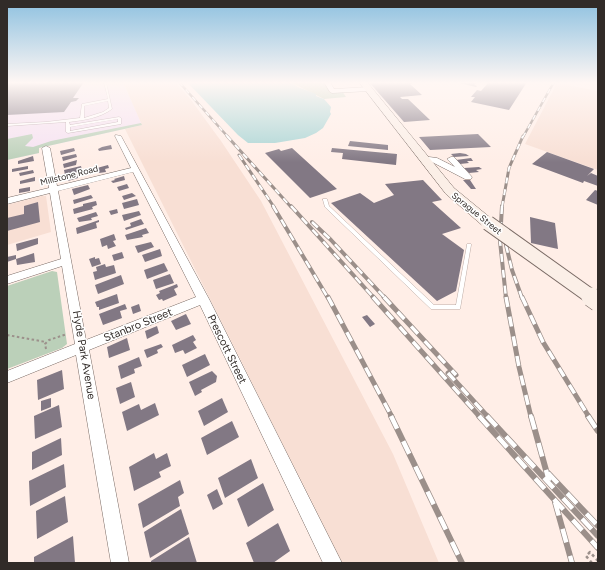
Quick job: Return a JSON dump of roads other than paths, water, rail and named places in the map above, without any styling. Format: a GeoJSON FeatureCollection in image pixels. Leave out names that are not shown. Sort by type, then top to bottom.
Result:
{"type":"FeatureCollection","features":[{"type":"Feature","properties":{"kind":"main road","name":"Sprague Street"},"geometry":{"type":"LineString","coordinates":[[385,109],[450,191],[488,223],[598,302]]}},
{"type":"Feature","properties":{"kind":"street","name":"Prescott Street"},"geometry":{"type":"LineString","coordinates":[[118,136],[202,299],[333,563]]}},
{"type":"Feature","properties":{"kind":"street","name":"Hyde Park Avenue"},"geometry":{"type":"LineString","coordinates":[[46,148],[120,563]]}},
{"type":"Feature","properties":{"kind":"street"},"geometry":{"type":"LineString","coordinates":[[424,158],[434,160],[468,176],[451,159]]}},
{"type":"Feature","properties":{"kind":"street","name":"Millstone Road"},"geometry":{"type":"LineString","coordinates":[[7,201],[136,169]]}},
{"type":"Feature","properties":{"kind":"street"},"geometry":{"type":"LineString","coordinates":[[7,280],[67,261]]}},
{"type":"Feature","properties":{"kind":"street","name":"Stanbro Street"},"geometry":{"type":"LineString","coordinates":[[7,377],[202,299]]}},
{"type":"Feature","properties":{"kind":"lane"},"geometry":{"type":"LineString","coordinates":[[82,119],[83,109]]}},
{"type":"Feature","properties":{"kind":"lane"},"geometry":{"type":"LineString","coordinates":[[7,125],[68,122],[97,116],[109,111],[111,109]]}},
{"type":"Feature","properties":{"kind":"lane"},"geometry":{"type":"LineString","coordinates":[[68,122],[68,126],[68,132],[120,123],[119,118],[68,126]]}},
{"type":"Feature","properties":{"kind":"lane"},"geometry":{"type":"LineString","coordinates":[[325,200],[327,206],[434,307],[458,307],[469,246]]}},
{"type":"Feature","properties":{"kind":"water"},"geometry":{"type":"Polygon","coordinates":[[[213,109],[331,109],[331,114],[323,128],[305,138],[275,143],[248,143],[238,135],[213,109]]]}},
{"type":"Feature","properties":{"kind":"railway"},"geometry":{"type":"LineString","coordinates":[[203,109],[228,137]]}},
{"type":"Feature","properties":{"kind":"railway"},"geometry":{"type":"LineString","coordinates":[[523,137],[539,109]]}},
{"type":"Feature","properties":{"kind":"railway"},"geometry":{"type":"LineString","coordinates":[[227,136],[291,207]]}},
{"type":"Feature","properties":{"kind":"railway"},"geometry":{"type":"LineString","coordinates":[[502,207],[509,168],[523,136]]}},
{"type":"Feature","properties":{"kind":"railway"},"geometry":{"type":"LineString","coordinates":[[239,155],[274,207]]}},
{"type":"Feature","properties":{"kind":"railway"},"geometry":{"type":"LineString","coordinates":[[273,206],[328,298]]}},
{"type":"Feature","properties":{"kind":"railway"},"geometry":{"type":"LineString","coordinates":[[291,206],[374,298]]}},
{"type":"Feature","properties":{"kind":"railway"},"geometry":{"type":"LineString","coordinates":[[502,206],[500,241],[506,298]]}},
{"type":"Feature","properties":{"kind":"railway"},"geometry":{"type":"LineString","coordinates":[[312,222],[331,240],[385,298]]}},
{"type":"Feature","properties":{"kind":"railway"},"geometry":{"type":"LineString","coordinates":[[506,245],[512,270],[522,298]]}},
{"type":"Feature","properties":{"kind":"railway"},"geometry":{"type":"LineString","coordinates":[[328,297],[392,417]]}},
{"type":"Feature","properties":{"kind":"railway"},"geometry":{"type":"LineString","coordinates":[[373,297],[480,417]]}},
{"type":"Feature","properties":{"kind":"railway"},"geometry":{"type":"LineString","coordinates":[[384,297],[456,375]]}},
{"type":"Feature","properties":{"kind":"railway"},"geometry":{"type":"LineString","coordinates":[[506,297],[519,367],[531,417]]}},
{"type":"Feature","properties":{"kind":"railway"},"geometry":{"type":"LineString","coordinates":[[522,297],[543,342],[589,417]]}},
{"type":"Feature","properties":{"kind":"railway"},"geometry":{"type":"LineString","coordinates":[[448,373],[488,417]]}},
{"type":"Feature","properties":{"kind":"railway"},"geometry":{"type":"LineString","coordinates":[[391,416],[462,563]]}},
{"type":"Feature","properties":{"kind":"railway"},"geometry":{"type":"LineString","coordinates":[[479,416],[598,548]]}},
{"type":"Feature","properties":{"kind":"railway"},"geometry":{"type":"LineString","coordinates":[[487,416],[598,536]]}},
{"type":"Feature","properties":{"kind":"railway"},"geometry":{"type":"LineString","coordinates":[[531,416],[549,481]]}},
{"type":"Feature","properties":{"kind":"railway"},"geometry":{"type":"LineString","coordinates":[[588,416],[598,431]]}},
{"type":"Feature","properties":{"kind":"railway"},"geometry":{"type":"LineString","coordinates":[[548,473],[598,526]]}},
{"type":"Feature","properties":{"kind":"railway"},"geometry":{"type":"LineString","coordinates":[[555,502],[572,563]]}}]}
